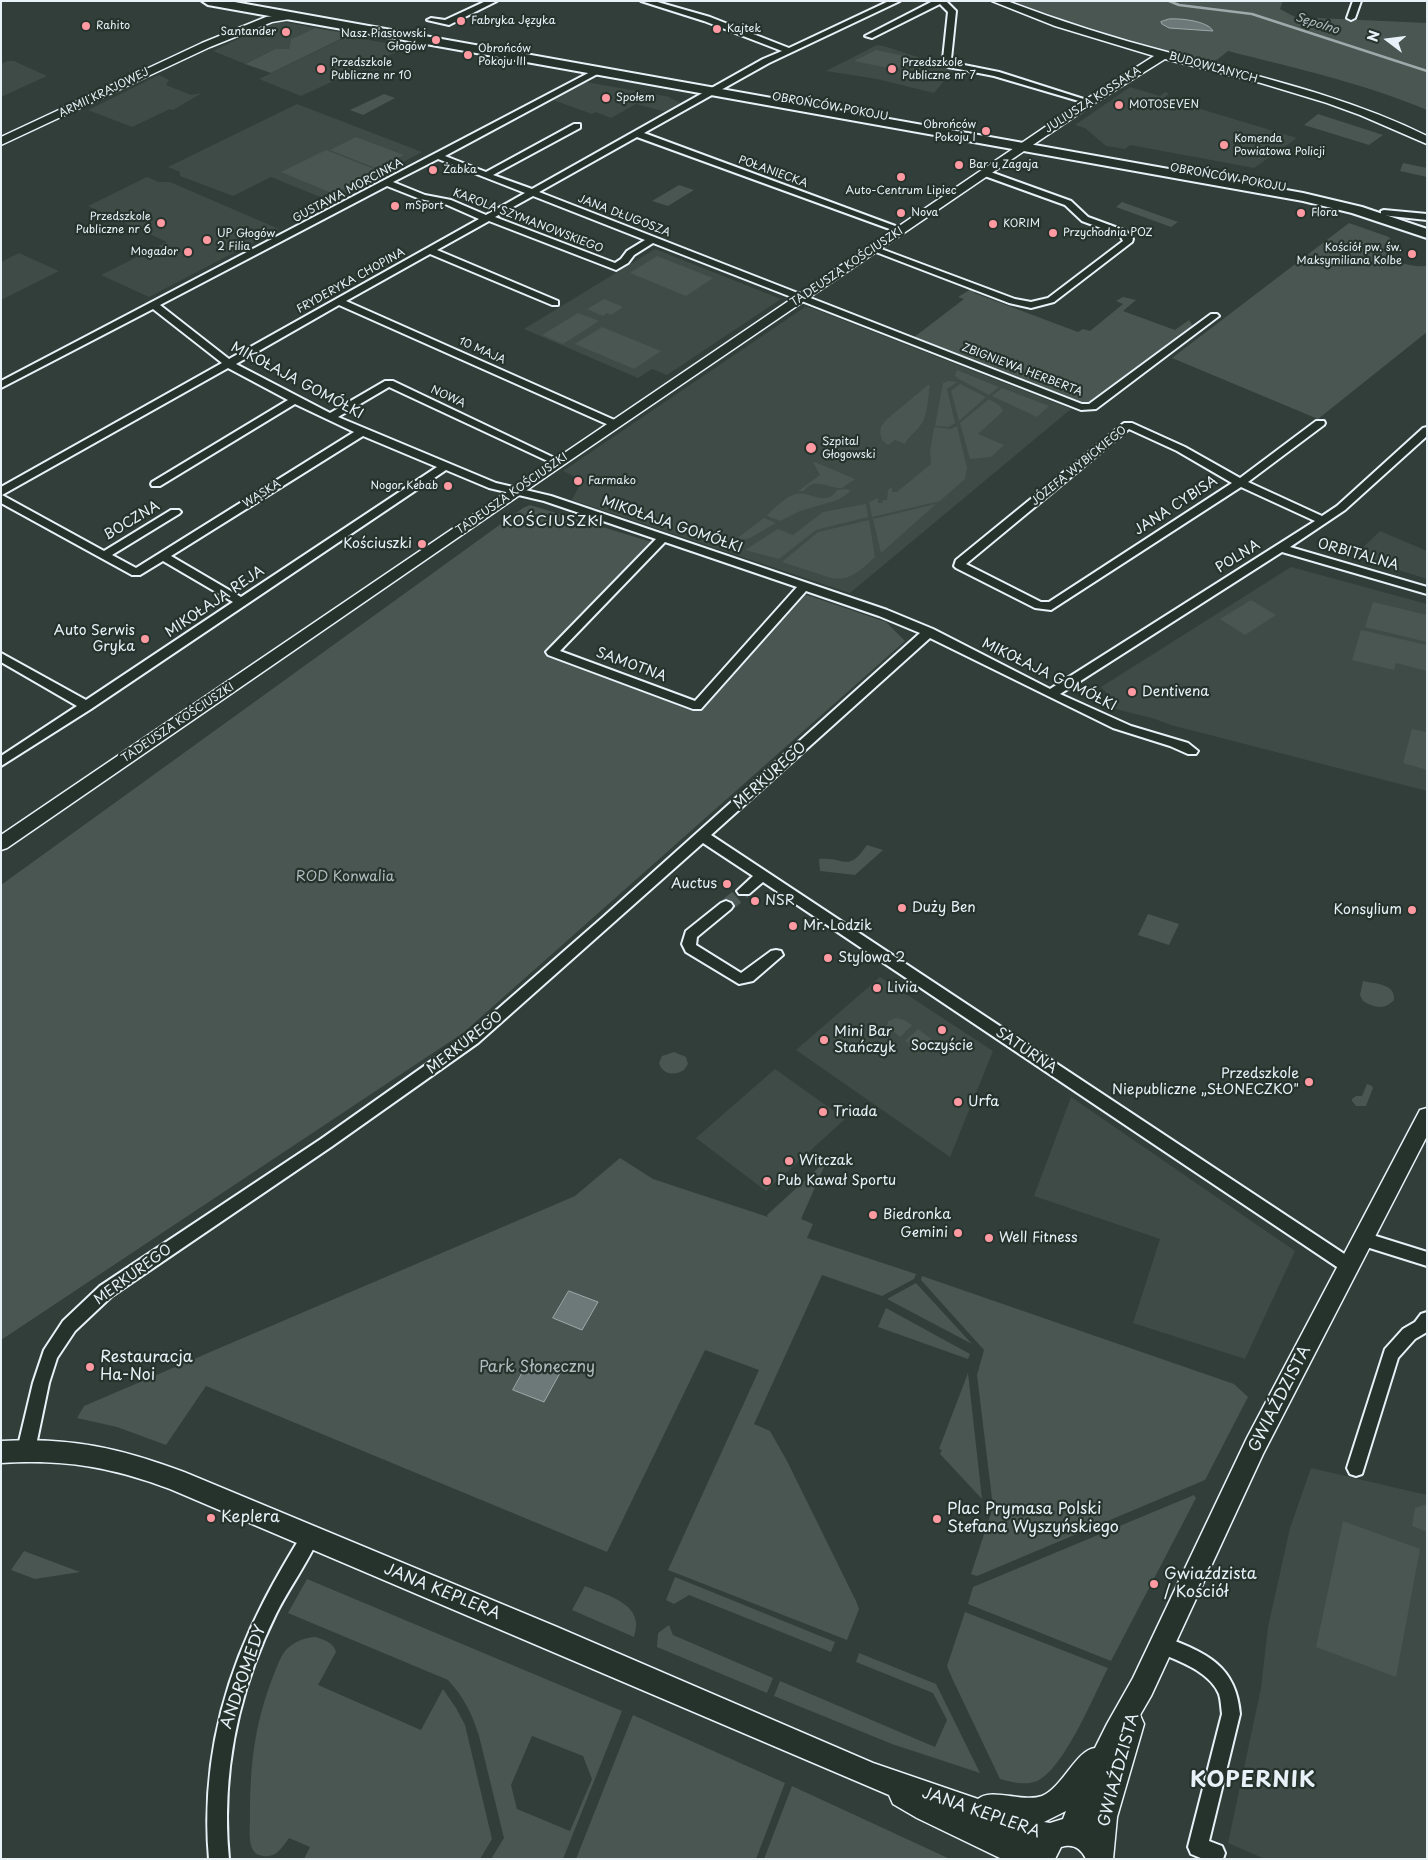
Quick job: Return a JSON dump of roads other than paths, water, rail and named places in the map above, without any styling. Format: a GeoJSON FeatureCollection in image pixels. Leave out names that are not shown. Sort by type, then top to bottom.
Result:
{"type":"FeatureCollection","features":[{"type":"Feature","properties":{"kind":"main road","name":"OBROŃCÓW POKOJU"},"geometry":{"type":"LineString","coordinates":[[208,1],[1026,145],[1328,201],[1427,225]]}},
{"type":"Feature","properties":{"kind":"main road","name":"OBROŃCÓW POKOJU"},"geometry":{"type":"LineString","coordinates":[[231,1],[292,16],[599,71],[715,89]]}},
{"type":"Feature","properties":{"kind":"street"},"geometry":{"type":"LineString","coordinates":[[431,20],[446,23],[493,1]]}},
{"type":"Feature","properties":{"kind":"street"},"geometry":{"type":"LineString","coordinates":[[645,1],[684,11],[788,50]]}},
{"type":"Feature","properties":{"kind":"street","name":"FRYDERYKA CHOPINA"},"geometry":{"type":"LineString","coordinates":[[1,492],[230,365],[715,89],[788,50],[896,1]]}},
{"type":"Feature","properties":{"kind":"street"},"geometry":{"type":"LineString","coordinates":[[869,36],[940,1],[952,11],[948,64],[967,70],[996,74],[1089,102]]}},
{"type":"Feature","properties":{"kind":"street","name":"BUDOWLANYCH"},"geometry":{"type":"LineString","coordinates":[[997,1],[1098,37],[1258,79],[1325,99],[1427,141]]}},
{"type":"Feature","properties":{"kind":"street"},"geometry":{"type":"LineString","coordinates":[[1351,18],[1357,1]]}},
{"type":"Feature","properties":{"kind":"street"},"geometry":{"type":"LineString","coordinates":[[244,8],[248,12],[246,21]]}},
{"type":"Feature","properties":{"kind":"street","name":"ARMII KRAJOWEJ"},"geometry":{"type":"LineString","coordinates":[[206,45],[246,21],[271,11]]}},
{"type":"Feature","properties":{"kind":"street","name":"ARMII KRAJOWEJ"},"geometry":{"type":"LineString","coordinates":[[258,23],[271,11]]}},
{"type":"Feature","properties":{"kind":"street","name":"ARMII KRAJOWEJ"},"geometry":{"type":"LineString","coordinates":[[1,142],[206,45],[258,23],[292,16]]}},
{"type":"Feature","properties":{"kind":"street","name":"JULIUSZA KOSSAKA"},"geometry":{"type":"LineString","coordinates":[[1026,145],[1163,55]]}},
{"type":"Feature","properties":{"kind":"street","name":"GUSTAWA MORCINKA"},"geometry":{"type":"LineString","coordinates":[[1,386],[599,71]]}},
{"type":"Feature","properties":{"kind":"street"},"geometry":{"type":"LineString","coordinates":[[486,175],[576,126]]}},
{"type":"Feature","properties":{"kind":"street","name":"POŁANIECKA"},"geometry":{"type":"LineString","coordinates":[[637,134],[901,230]]}},
{"type":"Feature","properties":{"kind":"street","name":"TADEUSZA KOŚCIUSZKI"},"geometry":{"type":"LineString","coordinates":[[1,844],[558,462],[1026,145]]}},
{"type":"Feature","properties":{"kind":"street","name":"JANA DŁUGOSZA"},"geometry":{"type":"LineString","coordinates":[[438,156],[802,297]]}},
{"type":"Feature","properties":{"kind":"street"},"geometry":{"type":"LineString","coordinates":[[873,249],[1012,301],[1031,305],[1051,300],[1127,242],[1126,236],[1123,233],[1090,221],[1068,203],[985,173]]}},
{"type":"Feature","properties":{"kind":"street","name":"KAROLA SZYMANOWSKIEGO"},"geometry":{"type":"LineString","coordinates":[[387,183],[423,197],[448,202],[616,267],[625,261],[630,253],[653,239]]}},
{"type":"Feature","properties":{"kind":"street"},"geometry":{"type":"LineString","coordinates":[[430,251],[555,303]]}},
{"type":"Feature","properties":{"kind":"street","name":"ZBIGNIEWA HERBERTA"},"geometry":{"type":"LineString","coordinates":[[802,297],[1070,403],[1087,408],[1097,404],[1214,316]]}},
{"type":"Feature","properties":{"kind":"street","name":"10 MAJA"},"geometry":{"type":"LineString","coordinates":[[340,302],[615,424]]}},
{"type":"Feature","properties":{"kind":"street","name":"MIKOŁAJA GOMÓŁKI"},"geometry":{"type":"LineString","coordinates":[[155,306],[230,365],[295,400],[362,432],[493,486],[547,498],[883,612],[928,632],[1119,726],[1162,738],[1192,751]]}},
{"type":"Feature","properties":{"kind":"street","name":"NOWA"},"geometry":{"type":"LineString","coordinates":[[330,417],[388,383],[558,462]]}},
{"type":"Feature","properties":{"kind":"street"},"geometry":{"type":"LineString","coordinates":[[156,484],[295,400]]}},
{"type":"Feature","properties":{"kind":"street","name":"JANA CYBISA"},"geometry":{"type":"LineString","coordinates":[[1045,607],[1051,606],[1240,483],[1320,424]]}},
{"type":"Feature","properties":{"kind":"street","name":"JÓZEFA WYBICKIEGO"},"geometry":{"type":"LineString","coordinates":[[1045,607],[963,569],[960,566],[960,562],[1128,425],[1181,449],[1240,483],[1323,521]]}},
{"type":"Feature","properties":{"kind":"street","name":"POLNA"},"geometry":{"type":"LineString","coordinates":[[1052,693],[1323,521],[1341,508],[1427,430]]}},
{"type":"Feature","properties":{"kind":"street","name":"WĄSKA"},"geometry":{"type":"LineString","coordinates":[[105,555],[136,572],[362,432]]}},
{"type":"Feature","properties":{"kind":"street","name":"MIKOŁAJA REJA"},"geometry":{"type":"LineString","coordinates":[[1,762],[445,466]]}},
{"type":"Feature","properties":{"kind":"street"},"geometry":{"type":"LineString","coordinates":[[1,498],[105,555]]}},
{"type":"Feature","properties":{"kind":"street","name":"BOCZNA"},"geometry":{"type":"LineString","coordinates":[[105,555],[175,512]]}},
{"type":"Feature","properties":{"kind":"street","name":"SAMOTNA"},"geometry":{"type":"LineString","coordinates":[[664,538],[552,652],[697,706],[805,585]]}},
{"type":"Feature","properties":{"kind":"street","name":"ORBITALNA"},"geometry":{"type":"LineString","coordinates":[[1281,548],[1427,591]]}},
{"type":"Feature","properties":{"kind":"street"},"geometry":{"type":"LineString","coordinates":[[163,556],[241,602]]}},
{"type":"Feature","properties":{"kind":"street","name":"MERKUREGO"},"geometry":{"type":"LineString","coordinates":[[26,1450],[41,1384],[50,1355],[69,1326],[106,1291],[326,1143],[473,1039],[556,968],[928,632]]}},
{"type":"Feature","properties":{"kind":"street"},"geometry":{"type":"LineString","coordinates":[[1,657],[86,706]]}},
{"type":"Feature","properties":{"kind":"street","name":"SATURNA"},"geometry":{"type":"LineString","coordinates":[[703,836],[1349,1266]]}},
{"type":"Feature","properties":{"kind":"street"},"geometry":{"type":"LineString","coordinates":[[744,891],[762,876]]}},
{"type":"Feature","properties":{"kind":"street"},"geometry":{"type":"LineString","coordinates":[[726,906],[691,935],[688,944],[691,948],[739,979],[748,977],[776,954]]}},
{"type":"Feature","properties":{"kind":"street","name":"GWIAŹDZISTA"},"geometry":{"type":"LineString","coordinates":[[1100,1857],[1104,1817],[1142,1687],[1160,1644],[1257,1442],[1427,1116]]}},
{"type":"Feature","properties":{"kind":"street"},"geometry":{"type":"LineString","coordinates":[[1363,1239],[1427,1259]]}},
{"type":"Feature","properties":{"kind":"street"},"geometry":{"type":"LineString","coordinates":[[1356,1468],[1391,1354],[1404,1339],[1427,1319]]}},
{"type":"Feature","properties":{"kind":"street","name":"JANA KEPLERA"},"geometry":{"type":"LineString","coordinates":[[1,1452],[26,1450],[84,1452],[136,1465],[176,1480],[548,1636],[871,1776],[1032,1859]]}},
{"type":"Feature","properties":{"kind":"street","name":"ANDROMEDY"},"geometry":{"type":"LineString","coordinates":[[219,1859],[215,1805],[222,1746],[228,1717],[265,1619],[310,1537]]}},
{"type":"Feature","properties":{"kind":"street"},"geometry":{"type":"LineString","coordinates":[[1160,1644],[1208,1668],[1216,1674],[1225,1684],[1231,1700],[1231,1714],[1198,1847],[1215,1853]]}},
{"type":"Feature","properties":{"kind":"street","name":"GWIAŹDZISTA"},"geometry":{"type":"LineString","coordinates":[[1054,1842],[1142,1687]]}},
{"type":"Feature","properties":{"kind":"street","name":"JANA KEPLERA"},"geometry":{"type":"LineString","coordinates":[[918,1800],[1035,1812],[1049,1808],[1060,1801],[1085,1774],[1116,1733]]}},
{"type":"Feature","properties":{"kind":"street","name":"JANA KEPLERA"},"geometry":{"type":"LineString","coordinates":[[918,1800],[1054,1842],[1083,1835],[1093,1843],[1100,1857]]}},
{"type":"Feature","properties":{"kind":"street","name":"JANA KEPLERA"},"geometry":{"type":"LineString","coordinates":[[918,1800],[1002,1859]]}},
{"type":"Feature","properties":{"kind":"waterway","name":"Sępolno"},"geometry":{"type":"LineString","coordinates":[[1169,1],[1179,5],[1252,14],[1427,71]]}},
{"type":"Feature","properties":{"kind":"tunnel"},"geometry":{"type":"LineString","coordinates":[[726,906],[744,891]]}},
{"type":"Feature","properties":{"kind":"place","name":"Fabryka Języka"},"geometry":{"type":"Point","coordinates":[461,21]}},
{"type":"Feature","properties":{"kind":"place","name":"Rahito"},"geometry":{"type":"Point","coordinates":[86,26]}},
{"type":"Feature","properties":{"kind":"place","name":"Kajtek"},"geometry":{"type":"Point","coordinates":[717,29]}},
{"type":"Feature","properties":{"kind":"place","name":"Santander"},"geometry":{"type":"Point","coordinates":[286,32]}},
{"type":"Feature","properties":{"kind":"place","name":"Nasz Piastowski Głogów"},"geometry":{"type":"Point","coordinates":[436,40]}},
{"type":"Feature","properties":{"kind":"place","name":"Obrońców Pokoju III"},"geometry":{"type":"Point","coordinates":[468,55]}},
{"type":"Feature","properties":{"kind":"place","name":"Przedszkole Publiczne nr 10"},"geometry":{"type":"Point","coordinates":[321,69]}},
{"type":"Feature","properties":{"kind":"place","name":"Przedszkole Publiczne nr 7"},"geometry":{"type":"Point","coordinates":[892,69]}},
{"type":"Feature","properties":{"kind":"place","name":"Społem"},"geometry":{"type":"Point","coordinates":[606,98]}},
{"type":"Feature","properties":{"kind":"place","name":"MOTOSEVEN"},"geometry":{"type":"Point","coordinates":[1119,105]}},
{"type":"Feature","properties":{"kind":"place","name":"Obrońców Pokoju I"},"geometry":{"type":"Point","coordinates":[986,131]}},
{"type":"Feature","properties":{"kind":"place","name":"Komenda Powiatowa Policji"},"geometry":{"type":"Point","coordinates":[1224,145]}},
{"type":"Feature","properties":{"kind":"place","name":"Bar u Zagaja"},"geometry":{"type":"Point","coordinates":[959,165]}},
{"type":"Feature","properties":{"kind":"place","name":"Żabka"},"geometry":{"type":"Point","coordinates":[433,170]}},
{"type":"Feature","properties":{"kind":"place","name":"Auto-Centrum Lipiec"},"geometry":{"type":"Point","coordinates":[901,177]}},
{"type":"Feature","properties":{"kind":"place","name":"mSport"},"geometry":{"type":"Point","coordinates":[395,206]}},
{"type":"Feature","properties":{"kind":"place","name":"Nova"},"geometry":{"type":"Point","coordinates":[901,213]}},
{"type":"Feature","properties":{"kind":"place","name":"Flora"},"geometry":{"type":"Point","coordinates":[1301,213]}},
{"type":"Feature","properties":{"kind":"place","name":"Przedszkole Publiczne nr 6"},"geometry":{"type":"Point","coordinates":[161,223]}},
{"type":"Feature","properties":{"kind":"place","name":"KORIM"},"geometry":{"type":"Point","coordinates":[993,224]}},
{"type":"Feature","properties":{"kind":"place","name":"Przychodnia POZ"},"geometry":{"type":"Point","coordinates":[1053,233]}},
{"type":"Feature","properties":{"kind":"place","name":"UP Głogów 2 Filia"},"geometry":{"type":"Point","coordinates":[207,240]}},
{"type":"Feature","properties":{"kind":"place","name":"Mogador"},"geometry":{"type":"Point","coordinates":[188,252]}},
{"type":"Feature","properties":{"kind":"place","name":"Kościół pw. św. Maksymiliana Kolbe"},"geometry":{"type":"Point","coordinates":[1412,254]}},
{"type":"Feature","properties":{"kind":"place","name":"Szpital Głogowski"},"geometry":{"type":"Point","coordinates":[811,448]}},
{"type":"Feature","properties":{"kind":"place","name":"Farmako"},"geometry":{"type":"Point","coordinates":[578,481]}},
{"type":"Feature","properties":{"kind":"place","name":"Nogor Kebab"},"geometry":{"type":"Point","coordinates":[448,486]}},
{"type":"Feature","properties":{"kind":"place","name":"Kościuszki"},"geometry":{"type":"Point","coordinates":[422,544]}},
{"type":"Feature","properties":{"kind":"place","name":"Auto Serwis Gryka"},"geometry":{"type":"Point","coordinates":[145,639]}},
{"type":"Feature","properties":{"kind":"place","name":"Dentivena"},"geometry":{"type":"Point","coordinates":[1132,692]}},
{"type":"Feature","properties":{"kind":"place","name":"Auctus"},"geometry":{"type":"Point","coordinates":[727,884]}},
{"type":"Feature","properties":{"kind":"place","name":"NSR"},"geometry":{"type":"Point","coordinates":[755,901]}},
{"type":"Feature","properties":{"kind":"place","name":"Duży Ben"},"geometry":{"type":"Point","coordinates":[902,908]}},
{"type":"Feature","properties":{"kind":"place","name":"Konsylium"},"geometry":{"type":"Point","coordinates":[1412,910]}},
{"type":"Feature","properties":{"kind":"place","name":"Mr. Lodzik"},"geometry":{"type":"Point","coordinates":[793,926]}},
{"type":"Feature","properties":{"kind":"place","name":"Stylowa 2"},"geometry":{"type":"Point","coordinates":[828,958]}},
{"type":"Feature","properties":{"kind":"place","name":"Livia"},"geometry":{"type":"Point","coordinates":[877,988]}},
{"type":"Feature","properties":{"kind":"place","name":"Soczyście"},"geometry":{"type":"Point","coordinates":[942,1030]}},
{"type":"Feature","properties":{"kind":"place","name":"Mini Bar Stańczyk"},"geometry":{"type":"Point","coordinates":[824,1040]}},
{"type":"Feature","properties":{"kind":"place","name":"Przedszkole Niepubliczne „SŁONECZKO\""},"geometry":{"type":"Point","coordinates":[1309,1082]}},
{"type":"Feature","properties":{"kind":"place","name":"Urfa"},"geometry":{"type":"Point","coordinates":[958,1102]}},
{"type":"Feature","properties":{"kind":"place","name":"Triada"},"geometry":{"type":"Point","coordinates":[823,1112]}},
{"type":"Feature","properties":{"kind":"place","name":"Witczak"},"geometry":{"type":"Point","coordinates":[789,1161]}},
{"type":"Feature","properties":{"kind":"place","name":"Pub Kawał Sportu"},"geometry":{"type":"Point","coordinates":[767,1181]}},
{"type":"Feature","properties":{"kind":"place","name":"Biedronka"},"geometry":{"type":"Point","coordinates":[873,1215]}},
{"type":"Feature","properties":{"kind":"place","name":"Gemini"},"geometry":{"type":"Point","coordinates":[958,1233]}},
{"type":"Feature","properties":{"kind":"place","name":"Well Fitness"},"geometry":{"type":"Point","coordinates":[989,1238]}},
{"type":"Feature","properties":{"kind":"place","name":"Restauracja Ha-Noi"},"geometry":{"type":"Point","coordinates":[90,1367]}},
{"type":"Feature","properties":{"kind":"place","name":"Keplera"},"geometry":{"type":"Point","coordinates":[211,1518]}},
{"type":"Feature","properties":{"kind":"place","name":"Plac Prymasa Polski Stefana Wyszyńskiego"},"geometry":{"type":"Point","coordinates":[937,1519]}},
{"type":"Feature","properties":{"kind":"place","name":"Gwiaździsta / Kościół"},"geometry":{"type":"Point","coordinates":[1154,1584]}},
{"type":"Feature","properties":{"kind":"district","name":"KOŚCIUSZKI"},"geometry":{"type":"Point","coordinates":[553,522]}},
{"type":"Feature","properties":{"kind":"district","name":"KOPERNIK"},"geometry":{"type":"Point","coordinates":[1253,1781]}},
{"type":"Feature","properties":{"kind":"park label","name":"ROD Konwalia"},"geometry":{"type":"Point","coordinates":[345,877]}},
{"type":"Feature","properties":{"kind":"park label","name":"Park Słoneczny"},"geometry":{"type":"Point","coordinates":[537,1368]}}]}
